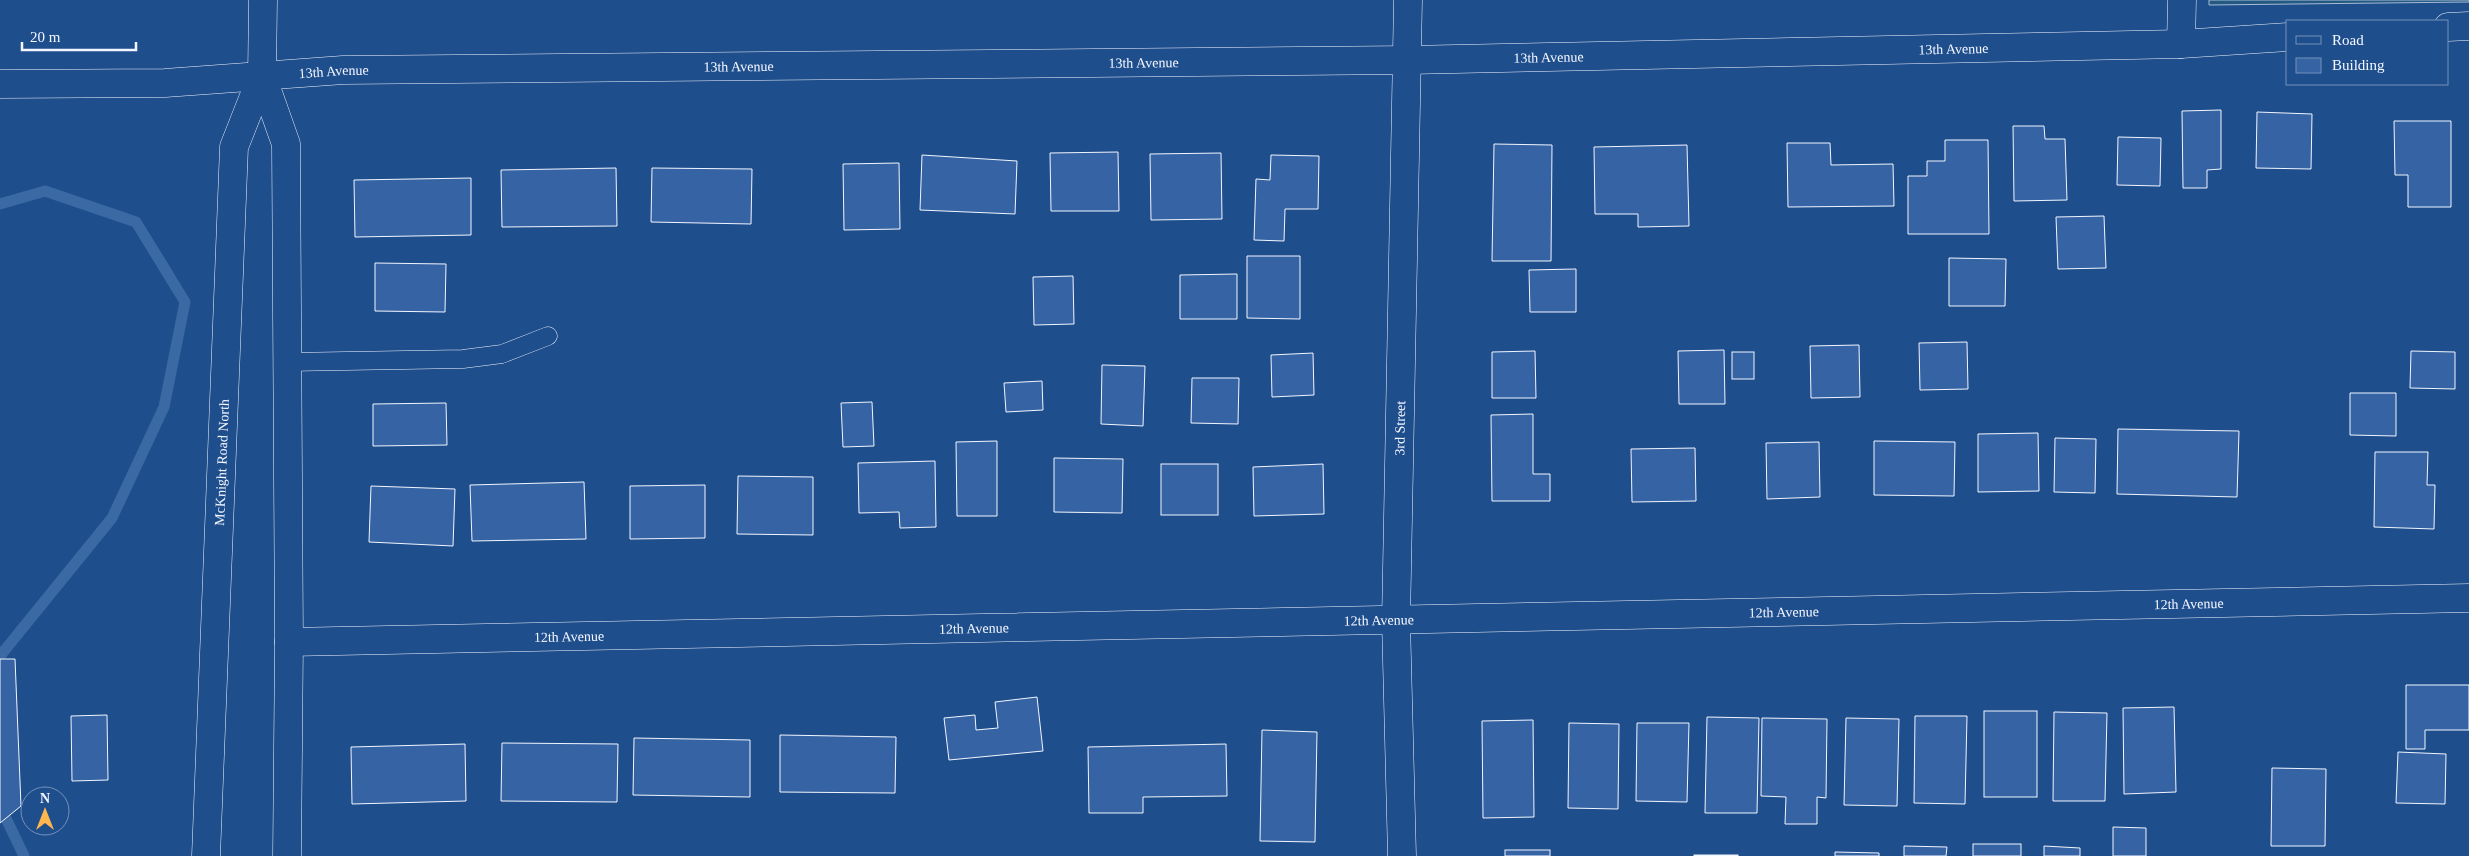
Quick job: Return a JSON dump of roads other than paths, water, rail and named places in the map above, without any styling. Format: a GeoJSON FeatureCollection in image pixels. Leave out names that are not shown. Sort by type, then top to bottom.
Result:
{"type":"FeatureCollection","features":[{"type":"Feature","properties":{"kind":"street","name":"McKnight Road North"},"geometry":{"type":"LineString","coordinates":[[263,0],[262,76],[286,144],[289,642],[287,856]]}},
{"type":"Feature","properties":{"kind":"street","name":"3rd Street"},"geometry":{"type":"LineString","coordinates":[[1402,856],[1396,621],[1408,0]]}},
{"type":"Feature","properties":{"kind":"street"},"geometry":{"type":"LineString","coordinates":[[2181,44],[2182,0]]}},
{"type":"Feature","properties":{"kind":"street"},"geometry":{"type":"LineString","coordinates":[[2449,27],[2469,26]]}},
{"type":"Feature","properties":{"kind":"street","name":"13th Avenue"},"geometry":{"type":"LineString","coordinates":[[0,84],[165,83],[343,70],[1408,60],[2181,44],[2286,37]]}},
{"type":"Feature","properties":{"kind":"street","name":"McKnight Road North"},"geometry":{"type":"LineString","coordinates":[[206,856],[234,147],[262,76]]}},
{"type":"Feature","properties":{"kind":"street","name":"12th Avenue"},"geometry":{"type":"LineString","coordinates":[[289,642],[2469,598]]}},
{"type":"Feature","properties":{"kind":"lane"},"geometry":{"type":"LineString","coordinates":[[288,362],[463,359],[502,354],[548,336]]}},
{"type":"Feature","properties":{"kind":"waterway"},"geometry":{"type":"LineString","coordinates":[[0,204],[45,191],[136,222],[185,302],[164,407],[112,518],[0,656]]}},
{"type":"Feature","properties":{"kind":"waterway"},"geometry":{"type":"LineString","coordinates":[[0,806],[24,856]]}}]}
